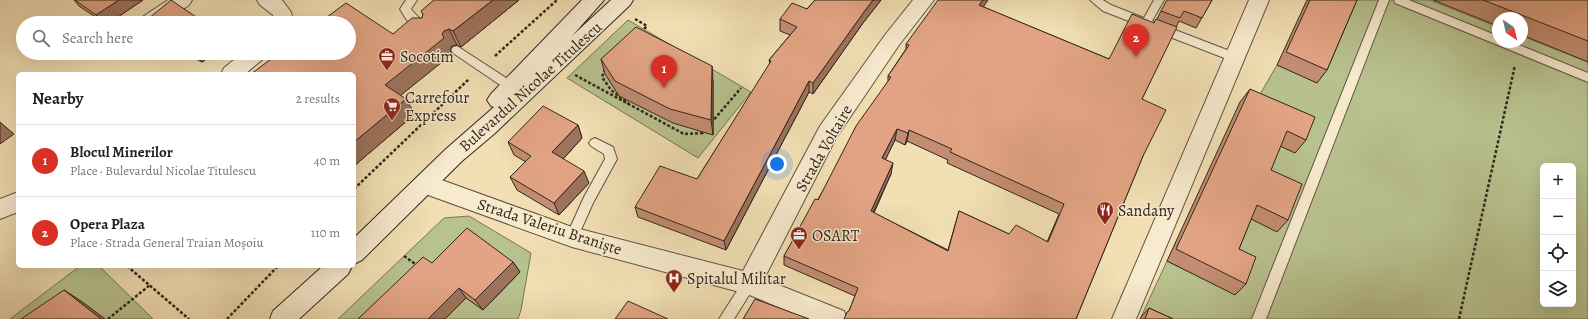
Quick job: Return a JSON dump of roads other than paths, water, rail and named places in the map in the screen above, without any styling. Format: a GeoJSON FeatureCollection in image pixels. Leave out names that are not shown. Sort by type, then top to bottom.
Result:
{"type":"FeatureCollection","features":[{"type":"Feature","properties":{"kind":"street"},"geometry":{"type":"LineString","coordinates":[[158,16],[182,0]]}},
{"type":"Feature","properties":{"kind":"street"},"geometry":{"type":"LineString","coordinates":[[267,0],[279,8],[283,13],[283,16]]}},
{"type":"Feature","properties":{"kind":"street","name":"Bulevardul Nicolae Titulescu"},"geometry":{"type":"LineString","coordinates":[[454,155],[510,86],[594,0]]}},
{"type":"Feature","properties":{"kind":"street","name":"Strada Voltaire"},"geometry":{"type":"LineString","coordinates":[[749,284],[828,132],[892,40],[924,0]]}},
{"type":"Feature","properties":{"kind":"street"},"geometry":{"type":"LineString","coordinates":[[1124,319],[1236,58],[1259,0]]}},
{"type":"Feature","properties":{"kind":"street","name":"Bulevardul Nicolae Titulescu"},"geometry":{"type":"LineString","coordinates":[[356,251],[454,155],[486,128],[555,64],[627,8]]}},
{"type":"Feature","properties":{"kind":"street"},"geometry":{"type":"LineString","coordinates":[[233,72],[248,60]]}},
{"type":"Feature","properties":{"kind":"street","name":"Strada Valeriu Braniște"},"geometry":{"type":"LineString","coordinates":[[425,184],[572,237],[749,284],[835,319]]}},
{"type":"Feature","properties":{"kind":"street"},"geometry":{"type":"LineString","coordinates":[[0,209],[16,203]]}},
{"type":"Feature","properties":{"kind":"street"},"geometry":{"type":"LineString","coordinates":[[282,319],[338,268]]}},
{"type":"Feature","properties":{"kind":"lane"},"geometry":{"type":"LineString","coordinates":[[412,0],[405,10],[408,15],[425,30]]}},
{"type":"Feature","properties":{"kind":"lane"},"geometry":{"type":"LineString","coordinates":[[1095,0],[1107,8],[1236,58]]}},
{"type":"Feature","properties":{"kind":"lane"},"geometry":{"type":"LineString","coordinates":[[1146,23],[1160,0]]}},
{"type":"Feature","properties":{"kind":"lane"},"geometry":{"type":"LineString","coordinates":[[1259,319],[1384,0]]}},
{"type":"Feature","properties":{"kind":"lane"},"geometry":{"type":"LineString","coordinates":[[1399,0],[1492,39]]}},
{"type":"Feature","properties":{"kind":"lane"},"geometry":{"type":"LineString","coordinates":[[1524,48],[1588,78]]}},
{"type":"Feature","properties":{"kind":"lane"},"geometry":{"type":"LineString","coordinates":[[456,50],[510,86]]}},
{"type":"Feature","properties":{"kind":"lane"},"geometry":{"type":"LineString","coordinates":[[572,237],[588,201],[611,159],[609,151],[595,143]]}},
{"type":"Feature","properties":{"kind":"lane"},"geometry":{"type":"LineString","coordinates":[[726,319],[749,284]]}},
{"type":"Feature","properties":{"kind":"place","name":"Opera Plaza"},"geometry":{"type":"Point","coordinates":[1136,57]}},
{"type":"Feature","properties":{"kind":"place","name":"Socotim"},"geometry":{"type":"Point","coordinates":[387,71]}},
{"type":"Feature","properties":{"kind":"place","name":"Blocul Minerilor"},"geometry":{"type":"Point","coordinates":[664,88]}},
{"type":"Feature","properties":{"kind":"place","name":"Carrefour Express"},"geometry":{"type":"Point","coordinates":[392,121]}},
{"type":"Feature","properties":{"kind":"place","name":"Sandany"},"geometry":{"type":"Point","coordinates":[1105,225]}},
{"type":"Feature","properties":{"kind":"place","name":"OSART"},"geometry":{"type":"Point","coordinates":[799,250]}},
{"type":"Feature","properties":{"kind":"place","name":"Spitalul Militar"},"geometry":{"type":"Point","coordinates":[674,293]}}]}
